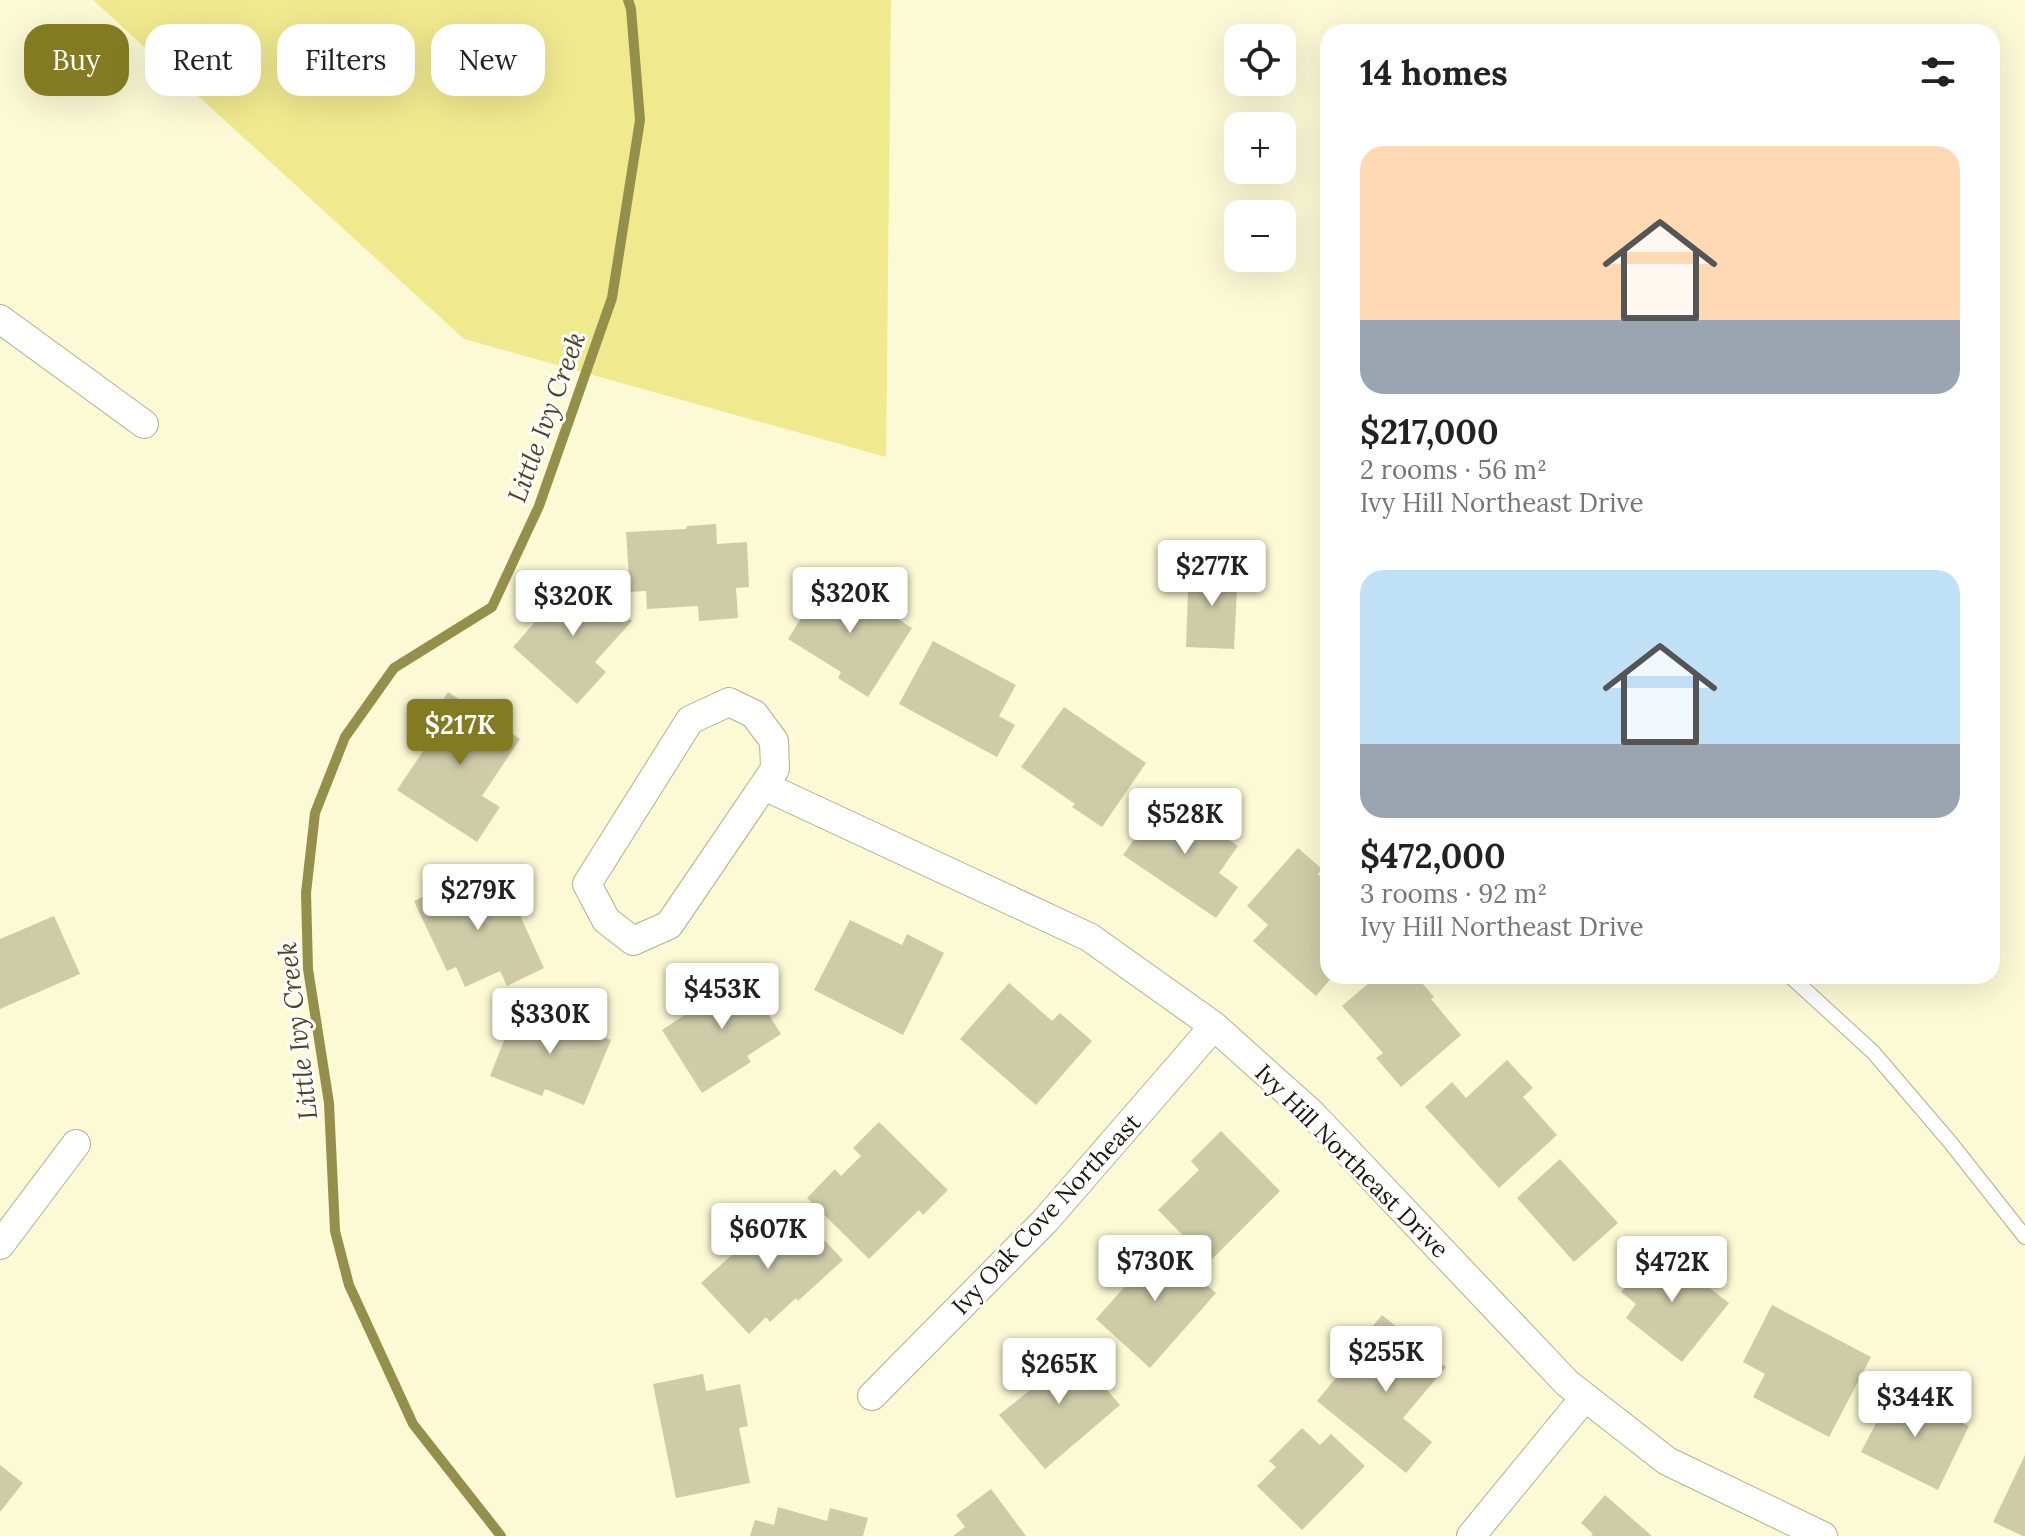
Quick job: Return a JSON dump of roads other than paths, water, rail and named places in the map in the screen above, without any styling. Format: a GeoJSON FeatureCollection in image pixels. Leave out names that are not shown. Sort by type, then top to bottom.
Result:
{"type":"FeatureCollection","features":[{"type":"Feature","properties":{"kind":"street"},"geometry":{"type":"LineString","coordinates":[[0,319],[144,424]]}},
{"type":"Feature","properties":{"kind":"street"},"geometry":{"type":"LineString","coordinates":[[729,702],[754,714],[774,741],[775,769],[764,786],[669,925],[633,941],[606,920],[587,884],[690,720],[729,702]]}},
{"type":"Feature","properties":{"kind":"street","name":"Ivy Hill Northeast Drive"},"geometry":{"type":"LineString","coordinates":[[764,786],[1089,937],[1214,1026],[1312,1114],[1567,1383],[1667,1461],[1823,1536]]}},
{"type":"Feature","properties":{"kind":"street","name":"Ivy Oak Cove Northeast"},"geometry":{"type":"LineString","coordinates":[[872,1396],[1045,1221],[1214,1026]]}},
{"type":"Feature","properties":{"kind":"street"},"geometry":{"type":"LineString","coordinates":[[0,1245],[76,1144]]}},
{"type":"Feature","properties":{"kind":"street"},"geometry":{"type":"LineString","coordinates":[[1471,1536],[1585,1397]]}},
{"type":"Feature","properties":{"kind":"lane"},"geometry":{"type":"LineString","coordinates":[[1799,984],[1873,1052],[2025,1237]]}},
{"type":"Feature","properties":{"kind":"waterway","name":"Little Ivy Creek"},"geometry":{"type":"LineString","coordinates":[[501,1536],[413,1424],[349,1285],[335,1231],[329,1103],[308,969],[306,893],[315,813],[345,737],[394,668],[492,607],[539,506],[612,298],[640,120],[628,0]]}}]}
